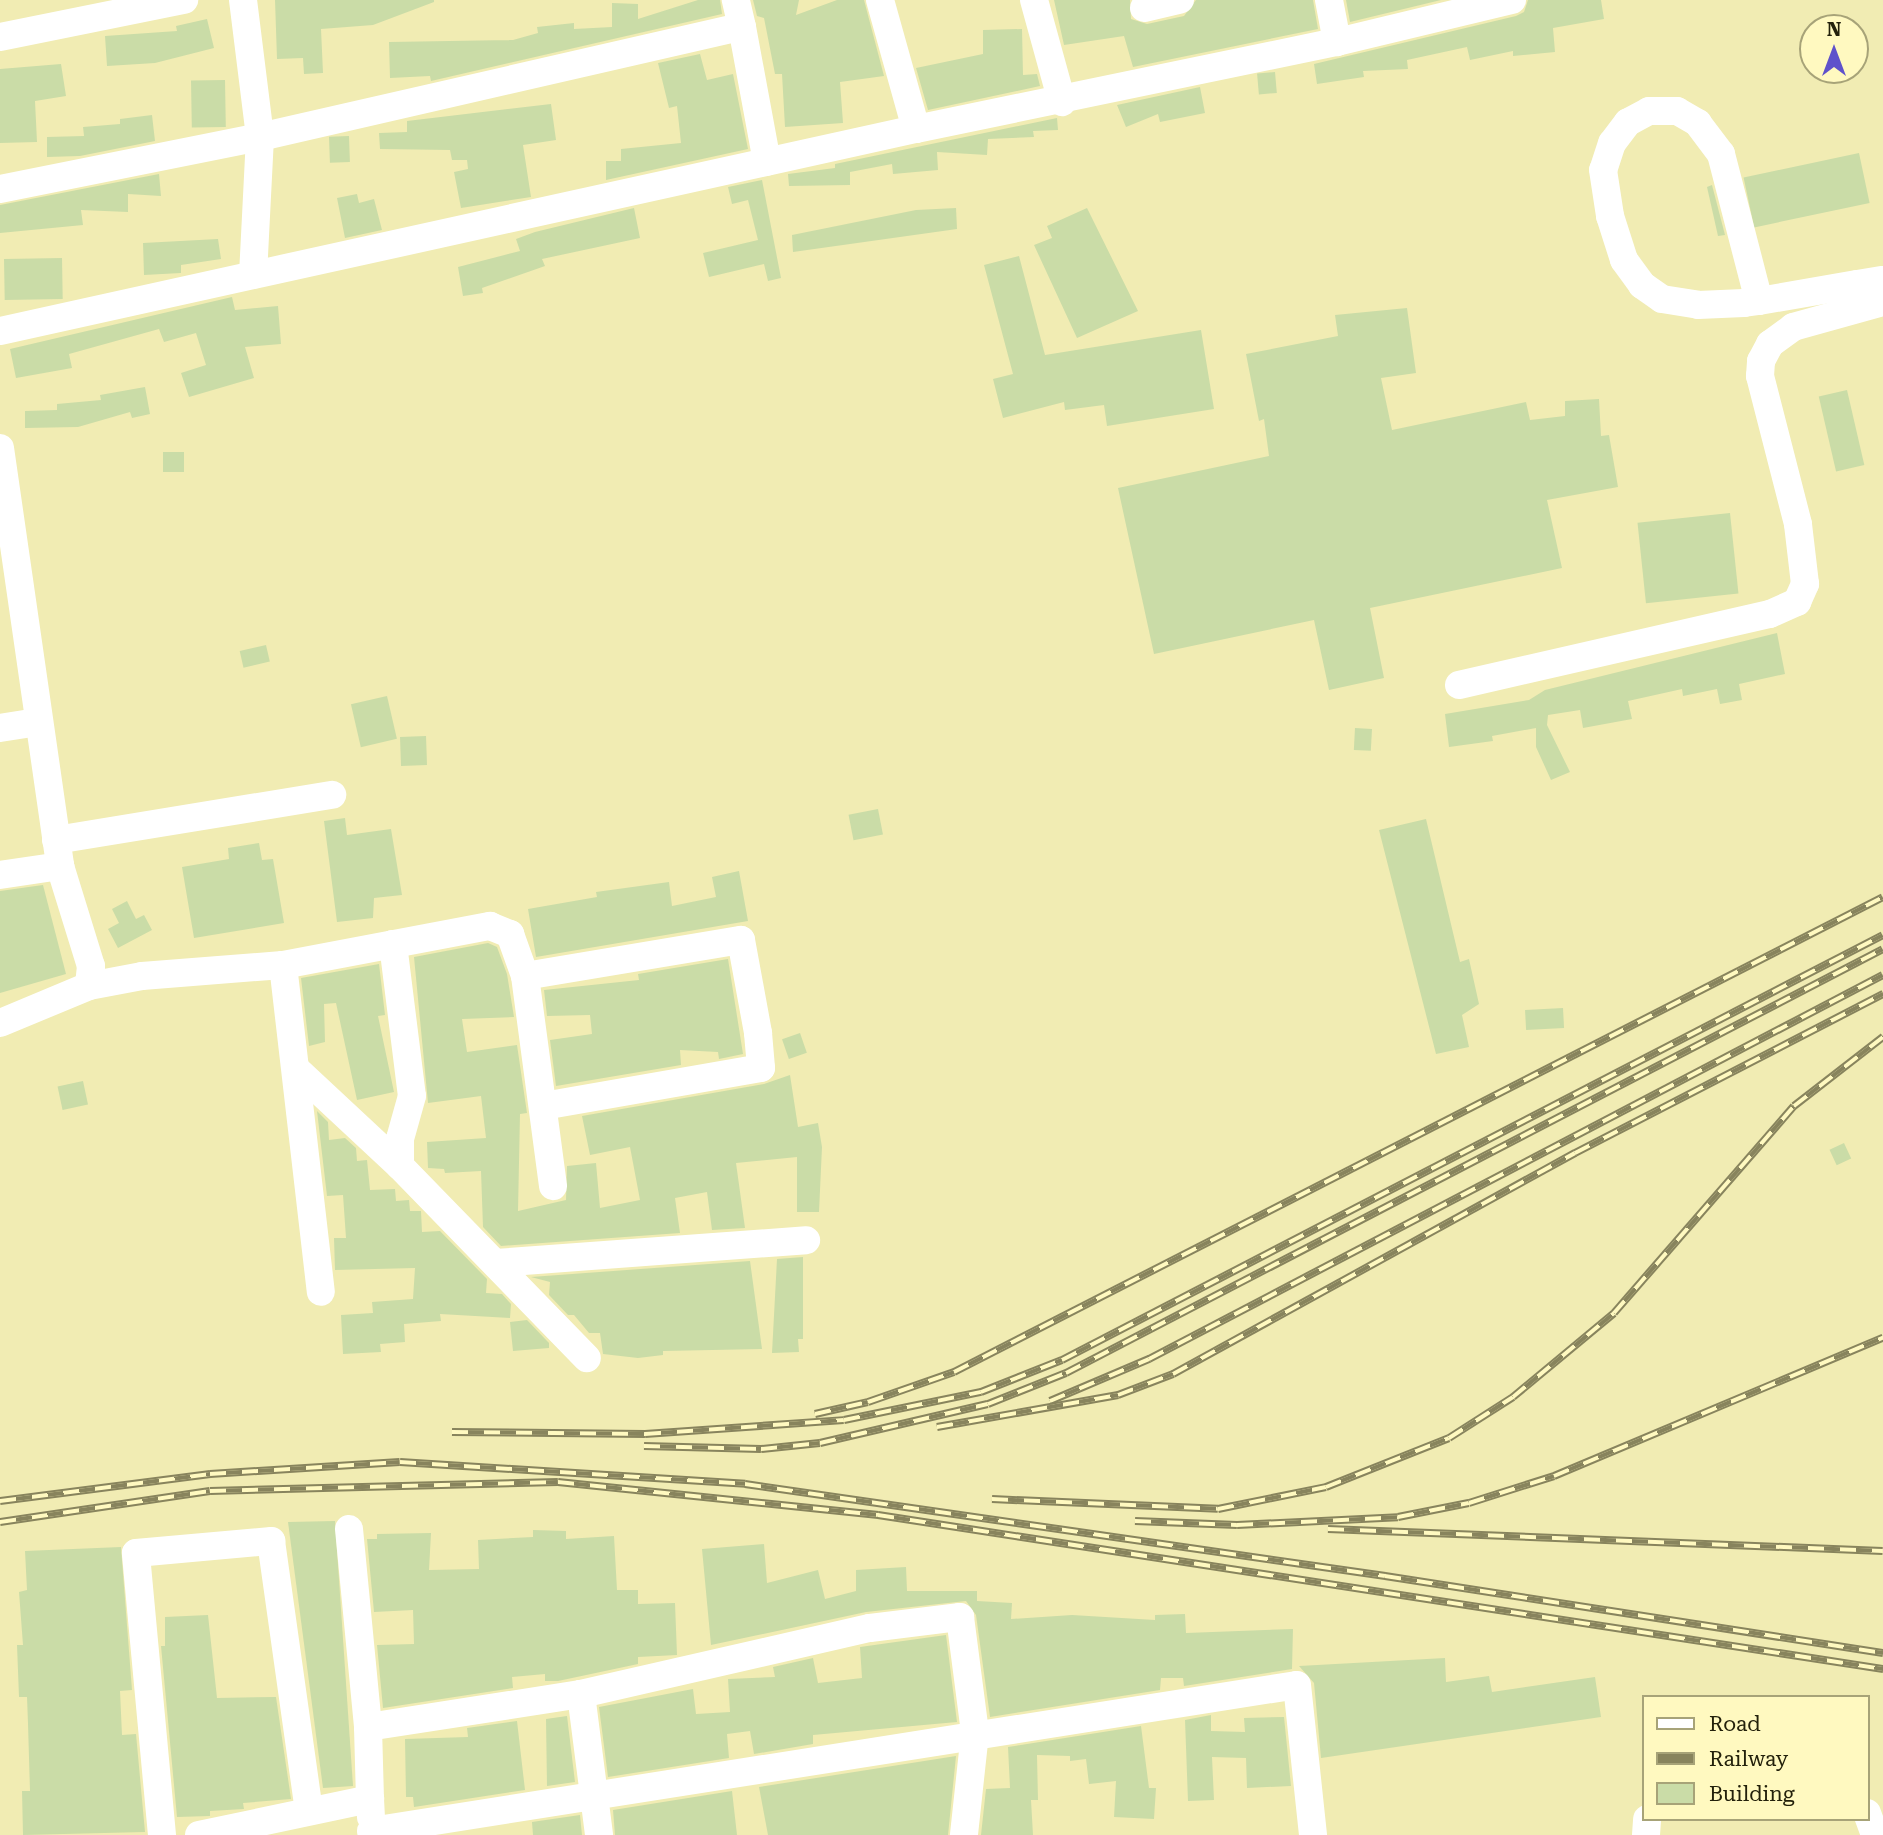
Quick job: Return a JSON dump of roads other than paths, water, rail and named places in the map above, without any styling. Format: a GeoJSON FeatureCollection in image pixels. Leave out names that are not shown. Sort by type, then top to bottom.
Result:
{"type":"FeatureCollection","features":[{"type":"Feature","properties":{"kind":"street"},"geometry":{"type":"LineString","coordinates":[[0,37],[184,0]]}},
{"type":"Feature","properties":{"kind":"street"},"geometry":{"type":"LineString","coordinates":[[243,0],[260,137],[253,275]]}},
{"type":"Feature","properties":{"kind":"street"},"geometry":{"type":"LineString","coordinates":[[736,0],[766,162]]}},
{"type":"Feature","properties":{"kind":"street"},"geometry":{"type":"LineString","coordinates":[[880,0],[916,129]]}},
{"type":"Feature","properties":{"kind":"street"},"geometry":{"type":"LineString","coordinates":[[1034,0],[1062,102]]}},
{"type":"Feature","properties":{"kind":"street"},"geometry":{"type":"LineString","coordinates":[[1144,8],[1180,0]]}},
{"type":"Feature","properties":{"kind":"street"},"geometry":{"type":"LineString","coordinates":[[1329,0],[1337,42]]}},
{"type":"Feature","properties":{"kind":"street"},"geometry":{"type":"LineString","coordinates":[[0,331],[916,129],[1062,102],[1337,42],[1512,0]]}},
{"type":"Feature","properties":{"kind":"street"},"geometry":{"type":"LineString","coordinates":[[0,189],[260,137],[742,27]]}},
{"type":"Feature","properties":{"kind":"street"},"geometry":{"type":"LineString","coordinates":[[1759,301],[1721,154],[1698,123],[1677,111],[1649,111],[1628,122],[1612,143],[1603,170],[1623,260],[1642,285],[1662,299],[1698,305],[1759,301],[1883,280]]}},
{"type":"Feature","properties":{"kind":"street"},"geometry":{"type":"LineString","coordinates":[[1459,685],[1770,614],[1797,602],[1805,584],[1798,524],[1760,376],[1761,360],[1770,344],[1793,327],[1883,302]]}},
{"type":"Feature","properties":{"kind":"street"},"geometry":{"type":"LineString","coordinates":[[0,448],[58,853],[91,966],[89,986]]}},
{"type":"Feature","properties":{"kind":"street"},"geometry":{"type":"LineString","coordinates":[[0,728],[39,722]]}},
{"type":"Feature","properties":{"kind":"street"},"geometry":{"type":"LineString","coordinates":[[0,875],[58,853],[332,795]]}},
{"type":"Feature","properties":{"kind":"street"},"geometry":{"type":"LineString","coordinates":[[0,1023],[89,986],[142,976],[283,965],[490,926],[510,934],[526,976],[553,1186]]}},
{"type":"Feature","properties":{"kind":"street"},"geometry":{"type":"LineString","coordinates":[[526,976],[741,940],[758,1033],[761,1068],[543,1106]]}},
{"type":"Feature","properties":{"kind":"street"},"geometry":{"type":"LineString","coordinates":[[393,944],[412,1096],[400,1139],[400,1166]]}},
{"type":"Feature","properties":{"kind":"street"},"geometry":{"type":"LineString","coordinates":[[283,965],[298,1071],[321,1292]]}},
{"type":"Feature","properties":{"kind":"street"},"geometry":{"type":"LineString","coordinates":[[298,1071],[400,1166],[587,1358]]}},
{"type":"Feature","properties":{"kind":"street"},"geometry":{"type":"LineString","coordinates":[[496,1263],[806,1240]]}},
{"type":"Feature","properties":{"kind":"street"},"geometry":{"type":"LineString","coordinates":[[349,1529],[368,1727],[371,1833],[975,1733],[1297,1685],[1313,1835]]}},
{"type":"Feature","properties":{"kind":"street"},"geometry":{"type":"LineString","coordinates":[[162,1835],[136,1553],[271,1541],[309,1810]]}},
{"type":"Feature","properties":{"kind":"street"},"geometry":{"type":"LineString","coordinates":[[368,1727],[581,1694],[870,1628],[960,1617],[975,1733],[964,1835]]}},
{"type":"Feature","properties":{"kind":"street"},"geometry":{"type":"LineString","coordinates":[[581,1694],[598,1835]]}},
{"type":"Feature","properties":{"kind":"street"},"geometry":{"type":"LineString","coordinates":[[199,1835],[370,1799]]}},
{"type":"Feature","properties":{"kind":"street"},"geometry":{"type":"LineString","coordinates":[[1869,1818],[1875,1835]]}},
{"type":"Feature","properties":{"kind":"railway"},"geometry":{"type":"LineString","coordinates":[[815,1414],[868,1402],[954,1372],[1883,897]]}},
{"type":"Feature","properties":{"kind":"railway"},"geometry":{"type":"LineString","coordinates":[[452,1432],[645,1434],[844,1420],[981,1392],[1062,1360],[1883,935]]}},
{"type":"Feature","properties":{"kind":"railway"},"geometry":{"type":"LineString","coordinates":[[644,1446],[761,1449],[820,1443],[988,1404],[1066,1373],[1883,949]]}},
{"type":"Feature","properties":{"kind":"railway"},"geometry":{"type":"LineString","coordinates":[[1050,1401],[1149,1359],[1883,975]]}},
{"type":"Feature","properties":{"kind":"railway"},"geometry":{"type":"LineString","coordinates":[[937,1427],[1118,1395],[1173,1374],[1575,1153],[1883,994]]}},
{"type":"Feature","properties":{"kind":"railway"},"geometry":{"type":"LineString","coordinates":[[992,1499],[1218,1509],[1326,1487],[1449,1438],[1513,1397],[1614,1313],[1794,1106],[1883,1037]]}},
{"type":"Feature","properties":{"kind":"railway"},"geometry":{"type":"LineString","coordinates":[[1135,1521],[1237,1525],[1398,1517],[1469,1503],[1554,1476],[1883,1338]]}},
{"type":"Feature","properties":{"kind":"railway"},"geometry":{"type":"LineString","coordinates":[[0,1501],[210,1474],[400,1462],[745,1484],[1385,1576],[1883,1653]]}},
{"type":"Feature","properties":{"kind":"railway"},"geometry":{"type":"LineString","coordinates":[[0,1522],[210,1491],[558,1482],[878,1515],[1883,1669]]}},
{"type":"Feature","properties":{"kind":"railway"},"geometry":{"type":"LineString","coordinates":[[1328,1529],[1883,1551]]}}]}
